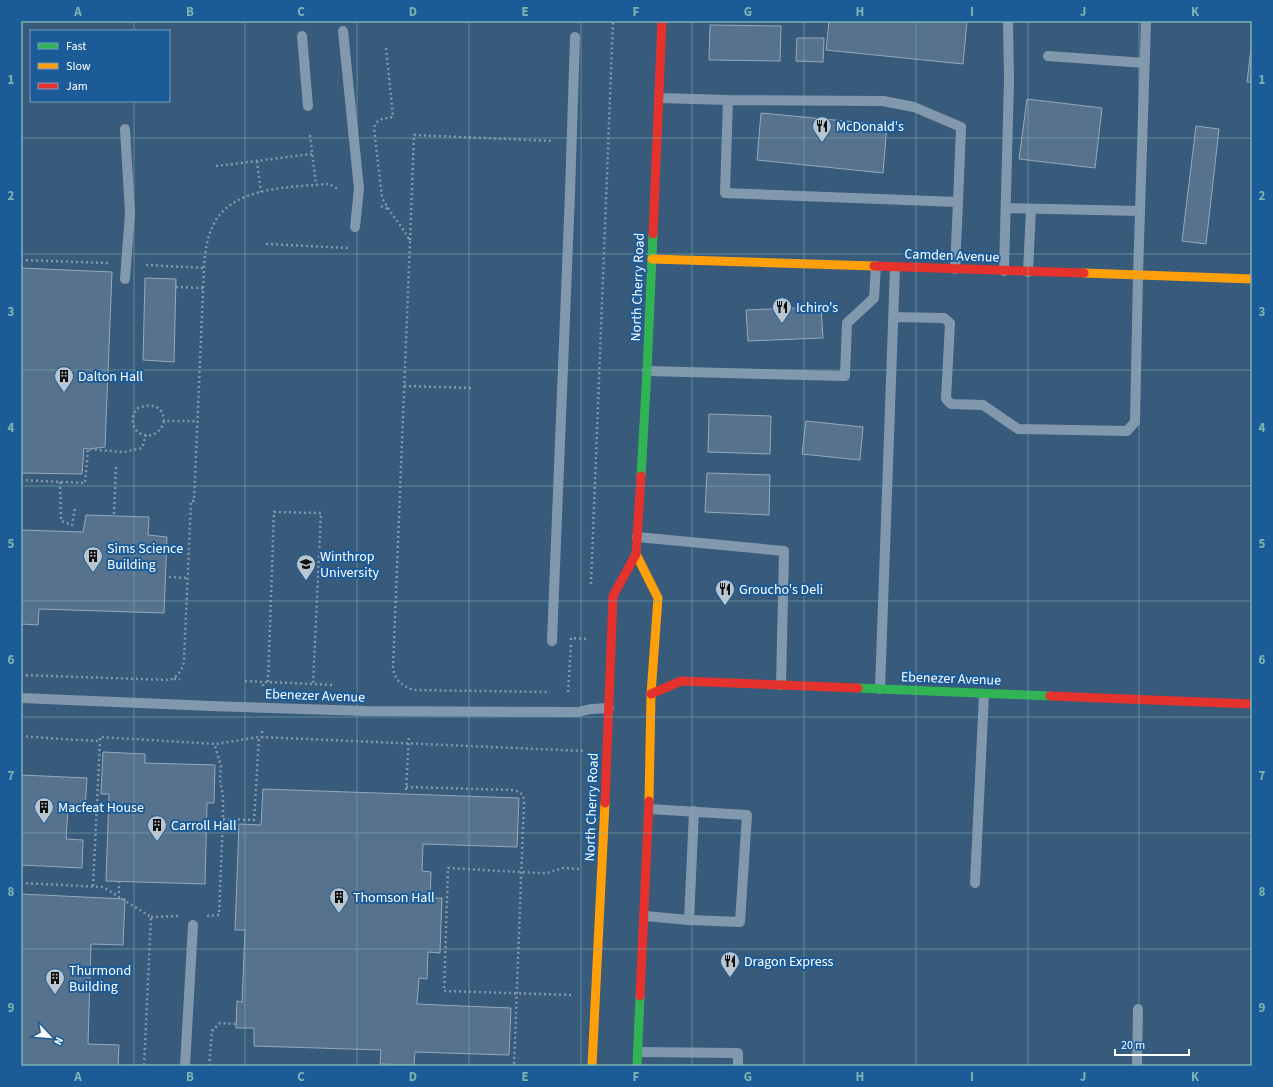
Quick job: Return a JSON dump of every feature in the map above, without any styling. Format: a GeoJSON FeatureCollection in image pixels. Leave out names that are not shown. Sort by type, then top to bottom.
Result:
{"type":"FeatureCollection","features":[{"type":"Feature","properties":{"kind":"main road","name":"North Cherry Road"},"geometry":{"type":"LineString","coordinates":[[592,1066],[602,885],[612,596],[636,554],[648,371],[662,21]]}},
{"type":"Feature","properties":{"kind":"main road","name":"Camden Avenue"},"geometry":{"type":"LineString","coordinates":[[652,259],[1252,279]]}},
{"type":"Feature","properties":{"kind":"main road","name":"North Cherry Road"},"geometry":{"type":"LineString","coordinates":[[636,554],[658,598],[651,694],[649,809],[638,1066]]}},
{"type":"Feature","properties":{"kind":"main road","name":"Ebenezer Avenue"},"geometry":{"type":"LineString","coordinates":[[651,694],[681,682],[1252,704]]}},
{"type":"Feature","properties":{"kind":"lane"},"geometry":{"type":"LineString","coordinates":[[1004,271],[1009,80],[1008,21]]}},
{"type":"Feature","properties":{"kind":"lane"},"geometry":{"type":"LineString","coordinates":[[893,318],[944,318],[950,323],[946,399],[951,404],[983,405],[1018,429],[1127,431],[1135,422],[1146,21]]}},
{"type":"Feature","properties":{"kind":"lane"},"geometry":{"type":"LineString","coordinates":[[343,32],[359,189],[355,227]]}},
{"type":"Feature","properties":{"kind":"lane"},"geometry":{"type":"LineString","coordinates":[[302,36],[308,106]]}},
{"type":"Feature","properties":{"kind":"lane"},"geometry":{"type":"LineString","coordinates":[[552,642],[575,37]]}},
{"type":"Feature","properties":{"kind":"lane"},"geometry":{"type":"LineString","coordinates":[[1048,56],[1145,63]]}},
{"type":"Feature","properties":{"kind":"lane"},"geometry":{"type":"LineString","coordinates":[[659,98],[883,101],[914,107],[961,127],[956,269]]}},
{"type":"Feature","properties":{"kind":"lane"},"geometry":{"type":"LineString","coordinates":[[728,100],[725,193],[958,202]]}},
{"type":"Feature","properties":{"kind":"lane"},"geometry":{"type":"LineString","coordinates":[[125,129],[130,213],[125,279]]}},
{"type":"Feature","properties":{"kind":"lane"},"geometry":{"type":"LineString","coordinates":[[1006,208],[1140,211]]}},
{"type":"Feature","properties":{"kind":"lane"},"geometry":{"type":"LineString","coordinates":[[1028,272],[1031,208]]}},
{"type":"Feature","properties":{"kind":"lane"},"geometry":{"type":"LineString","coordinates":[[648,371],[845,376],[847,323],[874,298],[876,266]]}},
{"type":"Feature","properties":{"kind":"lane"},"geometry":{"type":"LineString","coordinates":[[880,689],[895,267]]}},
{"type":"Feature","properties":{"kind":"lane"},"geometry":{"type":"LineString","coordinates":[[637,537],[784,550],[780,685]]}},
{"type":"Feature","properties":{"kind":"lane"},"geometry":{"type":"LineString","coordinates":[[975,883],[984,694]]}},
{"type":"Feature","properties":{"kind":"lane","name":"Ebenezer Avenue"},"geometry":{"type":"LineString","coordinates":[[21,698],[366,711],[578,712],[591,709],[609,708]]}},
{"type":"Feature","properties":{"kind":"lane"},"geometry":{"type":"LineString","coordinates":[[644,916],[740,922],[747,815],[649,809]]}},
{"type":"Feature","properties":{"kind":"lane"},"geometry":{"type":"LineString","coordinates":[[689,920],[694,811]]}},
{"type":"Feature","properties":{"kind":"lane"},"geometry":{"type":"LineString","coordinates":[[185,1066],[193,925]]}},
{"type":"Feature","properties":{"kind":"lane"},"geometry":{"type":"LineString","coordinates":[[1137,1066],[1138,1009]]}},
{"type":"Feature","properties":{"kind":"lane"},"geometry":{"type":"LineString","coordinates":[[639,1052],[738,1053],[738,1066]]}},
{"type":"Feature","properties":{"kind":"path"},"geometry":{"type":"LineString","coordinates":[[591,591],[613,21]]}},
{"type":"Feature","properties":{"kind":"path"},"geometry":{"type":"LineString","coordinates":[[386,48],[393,117],[380,119],[375,124],[374,128],[382,197],[388,209],[410,241]]}},
{"type":"Feature","properties":{"kind":"path"},"geometry":{"type":"LineString","coordinates":[[310,135],[316,185]]}},
{"type":"Feature","properties":{"kind":"path"},"geometry":{"type":"LineString","coordinates":[[553,692],[413,690],[402,685],[398,681],[394,675],[393,668],[414,135],[572,142]]}},
{"type":"Feature","properties":{"kind":"path"},"geometry":{"type":"LineString","coordinates":[[216,166],[312,154]]}},
{"type":"Feature","properties":{"kind":"path"},"geometry":{"type":"LineString","coordinates":[[256,161],[261,192]]}},
{"type":"Feature","properties":{"kind":"path"},"geometry":{"type":"LineString","coordinates":[[21,675],[170,680],[182,670],[184,661],[191,501],[194,501],[204,268],[206,248],[210,234],[216,220],[226,208],[242,198],[261,192],[316,185],[329,184],[338,189]]}},
{"type":"Feature","properties":{"kind":"path"},"geometry":{"type":"LineString","coordinates":[[381,206],[388,209]]}},
{"type":"Feature","properties":{"kind":"path"},"geometry":{"type":"LineString","coordinates":[[266,244],[349,248]]}},
{"type":"Feature","properties":{"kind":"path"},"geometry":{"type":"LineString","coordinates":[[21,260],[108,263]]}},
{"type":"Feature","properties":{"kind":"path"},"geometry":{"type":"LineString","coordinates":[[146,265],[204,268]]}},
{"type":"Feature","properties":{"kind":"path"},"geometry":{"type":"LineString","coordinates":[[176,287],[203,288]]}},
{"type":"Feature","properties":{"kind":"path"},"geometry":{"type":"LineString","coordinates":[[404,386],[471,388]]}},
{"type":"Feature","properties":{"kind":"path"},"geometry":{"type":"LineString","coordinates":[[144,405],[151,405],[159,409],[163,415],[164,421],[162,428],[152,436],[138,432],[133,426],[133,417],[136,409],[144,405]]}},
{"type":"Feature","properties":{"kind":"path"},"geometry":{"type":"LineString","coordinates":[[164,421],[197,422]]}},
{"type":"Feature","properties":{"kind":"path"},"geometry":{"type":"LineString","coordinates":[[21,480],[85,483],[88,449],[124,452],[130,451],[142,448],[146,435]]}},
{"type":"Feature","properties":{"kind":"path"},"geometry":{"type":"LineString","coordinates":[[114,514],[116,467]]}},
{"type":"Feature","properties":{"kind":"path"},"geometry":{"type":"LineString","coordinates":[[60,482],[61,521],[72,526],[75,508]]}},
{"type":"Feature","properties":{"kind":"path"},"geometry":{"type":"LineString","coordinates":[[268,682],[274,512],[321,513],[313,684]]}},
{"type":"Feature","properties":{"kind":"path"},"geometry":{"type":"LineString","coordinates":[[169,577],[188,578]]}},
{"type":"Feature","properties":{"kind":"path"},"geometry":{"type":"LineString","coordinates":[[568,692],[571,638],[594,639]]}},
{"type":"Feature","properties":{"kind":"path"},"geometry":{"type":"LineString","coordinates":[[173,678],[180,679]]}},
{"type":"Feature","properties":{"kind":"path"},"geometry":{"type":"LineString","coordinates":[[245,681],[335,686]]}},
{"type":"Feature","properties":{"kind":"path"},"geometry":{"type":"LineString","coordinates":[[398,689],[402,685]]}},
{"type":"Feature","properties":{"kind":"path"},"geometry":{"type":"LineString","coordinates":[[561,692],[575,693]]}},
{"type":"Feature","properties":{"kind":"path"},"geometry":{"type":"LineString","coordinates":[[223,819],[254,820],[260,738],[262,731]]}},
{"type":"Feature","properties":{"kind":"path"},"geometry":{"type":"LineString","coordinates":[[21,736],[79,741],[100,741]]}},
{"type":"Feature","properties":{"kind":"path"},"geometry":{"type":"LineString","coordinates":[[409,736],[406,788],[513,790],[520,792],[523,795],[524,801],[515,993],[514,1066]]}},
{"type":"Feature","properties":{"kind":"path"},"geometry":{"type":"LineString","coordinates":[[93,886],[100,737],[214,744],[260,738],[586,751],[586,757]]}},
{"type":"Feature","properties":{"kind":"path"},"geometry":{"type":"LineString","coordinates":[[205,916],[219,915],[223,796],[220,780],[221,766],[214,744]]}},
{"type":"Feature","properties":{"kind":"path"},"geometry":{"type":"LineString","coordinates":[[576,995],[444,991],[448,868],[542,873],[563,868],[582,870]]}},
{"type":"Feature","properties":{"kind":"path"},"geometry":{"type":"LineString","coordinates":[[119,882],[119,897]]}},
{"type":"Feature","properties":{"kind":"path"},"geometry":{"type":"LineString","coordinates":[[21,883],[103,887],[151,917],[185,916]]}},
{"type":"Feature","properties":{"kind":"path"},"geometry":{"type":"LineString","coordinates":[[144,1066],[151,917]]}},
{"type":"Feature","properties":{"kind":"path"},"geometry":{"type":"LineString","coordinates":[[209,1066],[212,1031],[220,1023],[236,1024]]}},
{"type":"Feature","properties":{"kind":"building"},"geometry":{"type":"Polygon","coordinates":[[[829,21],[967,21],[963,64],[826,50],[829,21]]]}},
{"type":"Feature","properties":{"kind":"building"},"geometry":{"type":"Polygon","coordinates":[[[710,25],[781,26],[780,61],[709,60],[710,25]]]}},
{"type":"Feature","properties":{"kind":"building"},"geometry":{"type":"Polygon","coordinates":[[[797,38],[824,38],[823,62],[796,61],[797,38]]]}},
{"type":"Feature","properties":{"kind":"building"},"geometry":{"type":"Polygon","coordinates":[[[1252,41],[1252,82],[1247,82],[1252,41]]]}},
{"type":"Feature","properties":{"kind":"building"},"geometry":{"type":"Polygon","coordinates":[[[1027,99],[1102,108],[1095,168],[1019,159],[1027,99]]]}},
{"type":"Feature","properties":{"kind":"building","name":"McDonald's"},"geometry":{"type":"Polygon","coordinates":[[[761,113],[887,125],[883,173],[757,160],[761,113]]]}},
{"type":"Feature","properties":{"kind":"building"},"geometry":{"type":"Polygon","coordinates":[[[1196,126],[1219,129],[1206,244],[1182,241],[1196,126]]]}},
{"type":"Feature","properties":{"kind":"building","name":"Dalton Hall"},"geometry":{"type":"Polygon","coordinates":[[[21,268],[112,272],[105,447],[84,448],[82,474],[21,473],[21,268]]]}},
{"type":"Feature","properties":{"kind":"building"},"geometry":{"type":"Polygon","coordinates":[[[145,278],[176,279],[174,362],[143,360],[145,278]]]}},
{"type":"Feature","properties":{"kind":"building"},"geometry":{"type":"Polygon","coordinates":[[[821,307],[823,338],[748,341],[746,310],[821,307]]]}},
{"type":"Feature","properties":{"kind":"building"},"geometry":{"type":"Polygon","coordinates":[[[709,414],[771,416],[770,454],[708,452],[709,414]]]}},
{"type":"Feature","properties":{"kind":"building"},"geometry":{"type":"Polygon","coordinates":[[[806,421],[863,427],[860,460],[802,454],[806,421]]]}},
{"type":"Feature","properties":{"kind":"building"},"geometry":{"type":"Polygon","coordinates":[[[707,473],[770,475],[769,515],[705,512],[707,473]]]}},
{"type":"Feature","properties":{"kind":"building","name":"Sims Science Building"},"geometry":{"type":"Polygon","coordinates":[[[86,515],[149,517],[148,535],[167,537],[164,613],[39,609],[38,625],[21,624],[21,530],[83,532],[86,515]]]}},
{"type":"Feature","properties":{"kind":"building","name":"Carroll Hall"},"geometry":{"type":"Polygon","coordinates":[[[103,752],[145,754],[145,763],[215,765],[214,803],[207,803],[205,884],[106,881],[109,794],[101,794],[103,752]]]}},
{"type":"Feature","properties":{"kind":"building","name":"Macfeat House"},"geometry":{"type":"Polygon","coordinates":[[[21,775],[87,778],[85,809],[68,809],[66,839],[83,840],[82,868],[21,865],[21,775]]]}},
{"type":"Feature","properties":{"kind":"building","name":"Thomson Hall"},"geometry":{"type":"Polygon","coordinates":[[[263,789],[519,798],[517,847],[423,844],[422,871],[431,872],[430,898],[442,898],[440,953],[428,952],[427,979],[419,978],[417,1004],[511,1008],[509,1055],[415,1052],[414,1065],[380,1064],[381,1050],[254,1046],[254,1028],[236,1028],[237,1001],[242,1002],[245,930],[235,930],[239,824],[261,825],[263,789]]]}},
{"type":"Feature","properties":{"kind":"building","name":"Thurmond Building"},"geometry":{"type":"Polygon","coordinates":[[[21,894],[125,899],[123,945],[91,944],[88,1044],[119,1045],[118,1066],[21,1066],[21,894]]]}},
{"type":"Feature","properties":{"kind":"traffic: fast"},"geometry":{"type":"LineString","coordinates":[[641,476],[653,234]]}},
{"type":"Feature","properties":{"kind":"traffic: fast"},"geometry":{"type":"LineString","coordinates":[[858,688],[1050,696]]}},
{"type":"Feature","properties":{"kind":"traffic: fast"},"geometry":{"type":"LineString","coordinates":[[637,1066],[640,996]]}},
{"type":"Feature","properties":{"kind":"traffic: slow"},"geometry":{"type":"LineString","coordinates":[[652,259],[874,266]]}},
{"type":"Feature","properties":{"kind":"traffic: slow"},"geometry":{"type":"LineString","coordinates":[[1084,273],[1252,279]]}},
{"type":"Feature","properties":{"kind":"traffic: slow"},"geometry":{"type":"LineString","coordinates":[[636,554],[658,598],[651,694],[649,801]]}},
{"type":"Feature","properties":{"kind":"traffic: slow"},"geometry":{"type":"LineString","coordinates":[[592,1066],[605,803]]}},
{"type":"Feature","properties":{"kind":"traffic: jam"},"geometry":{"type":"LineString","coordinates":[[653,234],[662,21]]}},
{"type":"Feature","properties":{"kind":"traffic: jam"},"geometry":{"type":"LineString","coordinates":[[874,266],[1084,273]]}},
{"type":"Feature","properties":{"kind":"traffic: jam"},"geometry":{"type":"LineString","coordinates":[[605,803],[613,596],[636,554],[641,476]]}},
{"type":"Feature","properties":{"kind":"traffic: jam"},"geometry":{"type":"LineString","coordinates":[[651,694],[681,681],[858,688]]}},
{"type":"Feature","properties":{"kind":"traffic: jam"},"geometry":{"type":"LineString","coordinates":[[1050,696],[1252,704]]}},
{"type":"Feature","properties":{"kind":"traffic: jam"},"geometry":{"type":"LineString","coordinates":[[640,996],[649,801]]}},
{"type":"Feature","properties":{"kind":"place","name":"McDonald's"},"geometry":{"type":"Point","coordinates":[822,143]}},
{"type":"Feature","properties":{"kind":"place","name":"Ichiro's"},"geometry":{"type":"Point","coordinates":[782,324]}},
{"type":"Feature","properties":{"kind":"place","name":"Dalton Hall"},"geometry":{"type":"Point","coordinates":[64,393]}},
{"type":"Feature","properties":{"kind":"place","name":"Sims Science Building"},"geometry":{"type":"Point","coordinates":[93,573]}},
{"type":"Feature","properties":{"kind":"place","name":"Winthrop University"},"geometry":{"type":"Point","coordinates":[306,581]}},
{"type":"Feature","properties":{"kind":"place","name":"Groucho's Deli"},"geometry":{"type":"Point","coordinates":[725,606]}},
{"type":"Feature","properties":{"kind":"place","name":"Macfeat House"},"geometry":{"type":"Point","coordinates":[44,824]}},
{"type":"Feature","properties":{"kind":"place","name":"Carroll Hall"},"geometry":{"type":"Point","coordinates":[157,842]}},
{"type":"Feature","properties":{"kind":"place","name":"Thomson Hall"},"geometry":{"type":"Point","coordinates":[339,914]}},
{"type":"Feature","properties":{"kind":"place","name":"Dragon Express"},"geometry":{"type":"Point","coordinates":[730,978]}},
{"type":"Feature","properties":{"kind":"place","name":"Thurmond Building"},"geometry":{"type":"Point","coordinates":[55,995]}}]}
